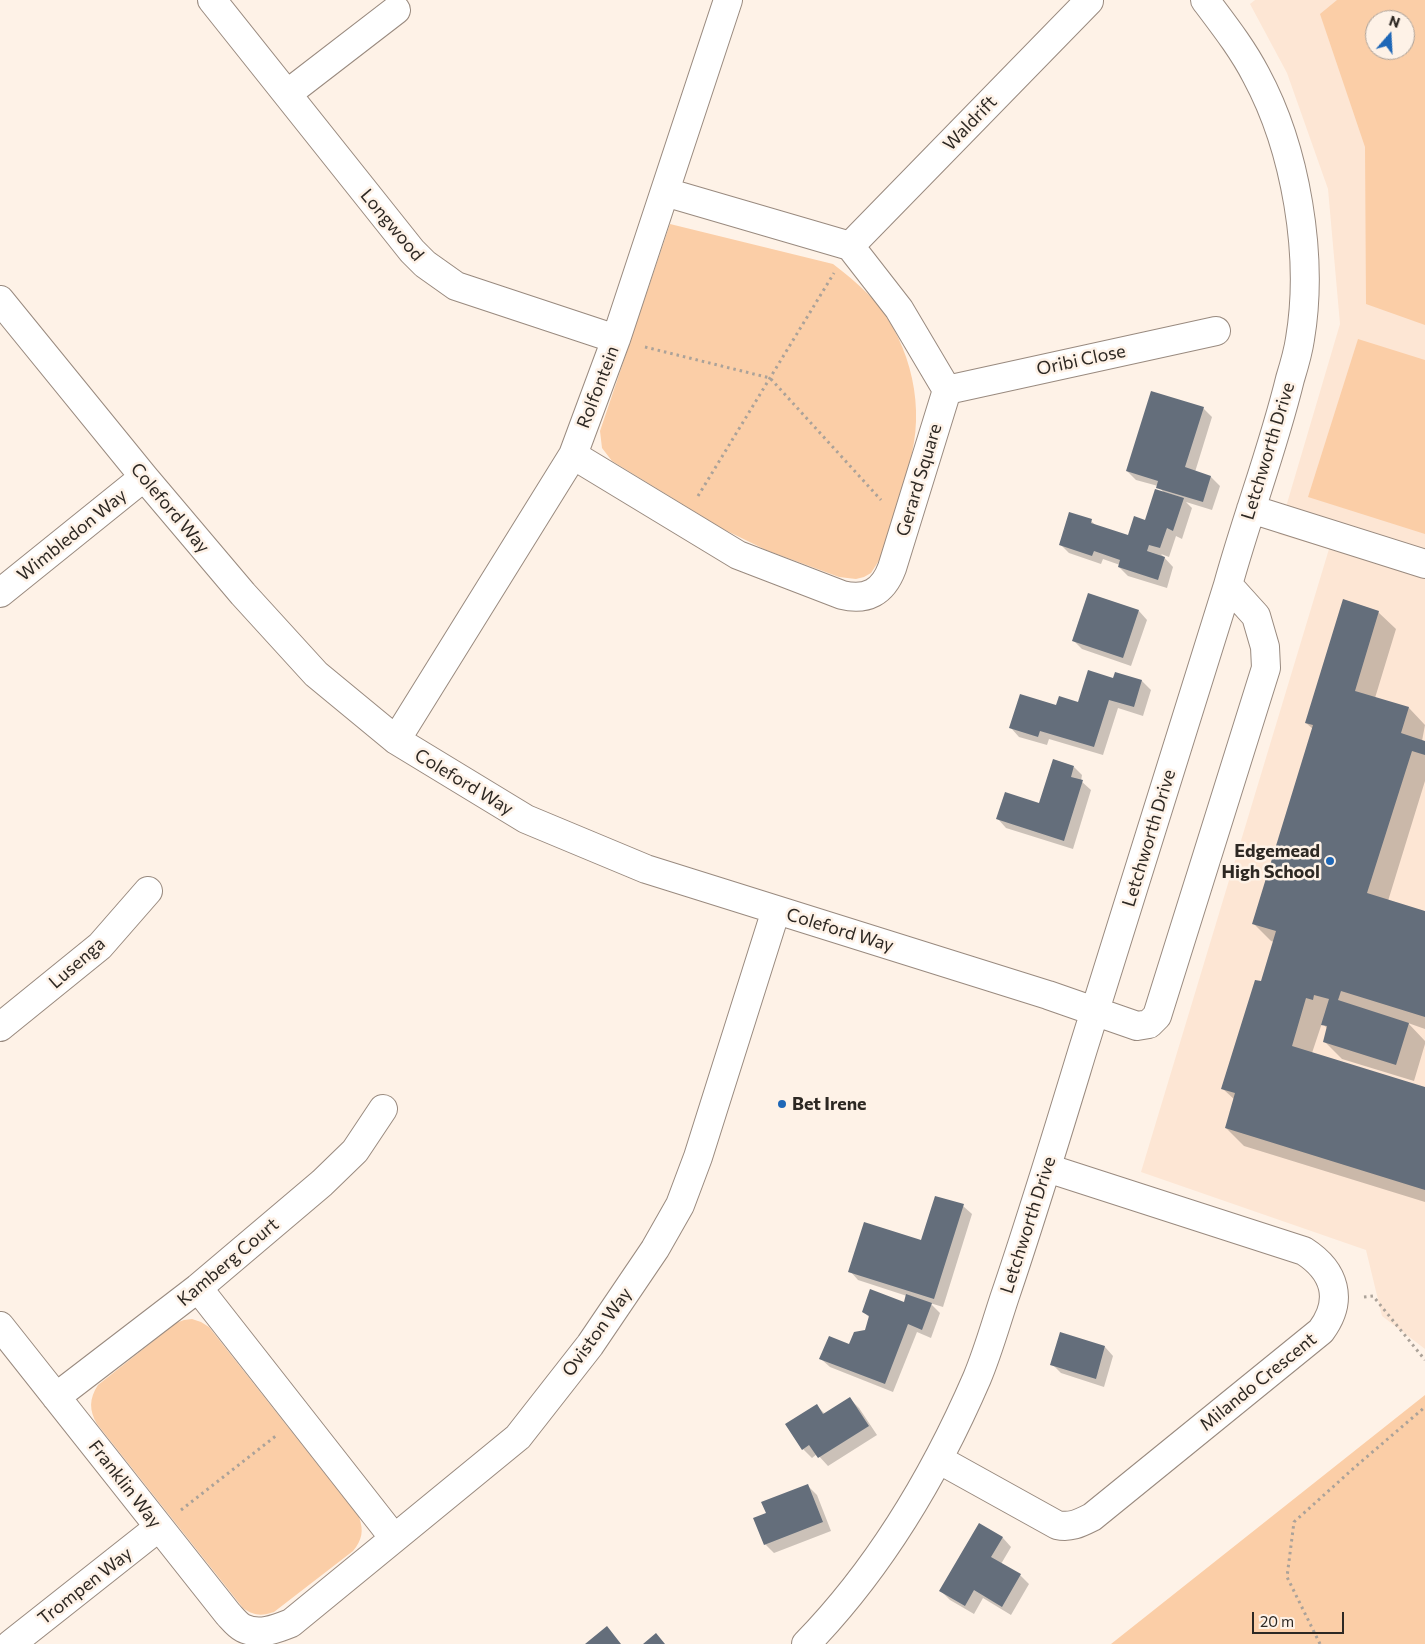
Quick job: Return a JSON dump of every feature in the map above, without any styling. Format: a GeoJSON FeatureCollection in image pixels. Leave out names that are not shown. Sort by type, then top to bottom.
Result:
{"type":"FeatureCollection","features":[{"type":"Feature","properties":{"kind":"street","name":"Longwood"},"geometry":{"type":"LineString","coordinates":[[212,0],[412,251],[440,276],[456,286],[616,339]]}},
{"type":"Feature","properties":{"kind":"street","name":"Rolfontein"},"geometry":{"type":"LineString","coordinates":[[396,740],[573,455],[616,339],[728,0]]}},
{"type":"Feature","properties":{"kind":"street","name":"Letchworth Drive"},"geometry":{"type":"LineString","coordinates":[[806,1644],[827,1623],[862,1581],[892,1537],[938,1459],[978,1376],[1047,1168],[1228,585],[1238,547],[1284,405],[1300,338],[1304,288],[1301,220],[1296,192],[1283,140],[1266,96],[1245,55],[1205,0]]}},
{"type":"Feature","properties":{"kind":"street","name":"Waldrift"},"geometry":{"type":"LineString","coordinates":[[850,246],[1089,1]]}},
{"type":"Feature","properties":{"kind":"street"},"geometry":{"type":"LineString","coordinates":[[287,94],[396,10]]}},
{"type":"Feature","properties":{"kind":"street"},"geometry":{"type":"LineString","coordinates":[[665,192],[850,246],[898,309],[947,390]]}},
{"type":"Feature","properties":{"kind":"street","name":"Coleford Way"},"geometry":{"type":"LineString","coordinates":[[0,300],[144,477],[243,594],[316,674],[396,740],[526,819],[646,869],[1137,1026],[1149,1024],[1157,1016],[1266,668],[1264,647],[1256,616],[1228,585]]}},
{"type":"Feature","properties":{"kind":"street","name":"Oribi Close"},"geometry":{"type":"LineString","coordinates":[[947,390],[1216,331]]}},
{"type":"Feature","properties":{"kind":"street","name":"Gerard Square"},"geometry":{"type":"LineString","coordinates":[[573,455],[738,555],[852,598],[873,593],[882,587],[888,578],[947,390]]}},
{"type":"Feature","properties":{"kind":"street","name":"Wimbledon Way"},"geometry":{"type":"LineString","coordinates":[[0,593],[144,477]]}},
{"type":"Feature","properties":{"kind":"street"},"geometry":{"type":"LineString","coordinates":[[1251,509],[1425,564]]}},
{"type":"Feature","properties":{"kind":"street","name":"Lusenga"},"geometry":{"type":"LineString","coordinates":[[0,1027],[100,946],[148,891]]}},
{"type":"Feature","properties":{"kind":"street","name":"Oviston Way"},"geometry":{"type":"LineString","coordinates":[[256,1632],[274,1630],[291,1623],[518,1437],[590,1345],[655,1249],[680,1205],[698,1157],[776,910]]}},
{"type":"Feature","properties":{"kind":"street","name":"Kamberg Court"},"geometry":{"type":"LineString","coordinates":[[56,1397],[198,1288],[322,1183],[355,1151],[383,1109]]}},
{"type":"Feature","properties":{"kind":"street","name":"Milando Crescent"},"geometry":{"type":"LineString","coordinates":[[938,1459],[1057,1525],[1067,1527],[1077,1525],[1092,1517],[1322,1332],[1330,1318],[1334,1302],[1332,1284],[1322,1264],[1304,1251],[1047,1168]]}},
{"type":"Feature","properties":{"kind":"street"},"geometry":{"type":"LineString","coordinates":[[198,1288],[394,1538]]}},
{"type":"Feature","properties":{"kind":"street","name":"Franklin Way"},"geometry":{"type":"LineString","coordinates":[[0,1326],[228,1614],[242,1628],[256,1632]]}},
{"type":"Feature","properties":{"kind":"street","name":"Trompen Way"},"geometry":{"type":"LineString","coordinates":[[11,1644],[159,1527]]}},
{"type":"Feature","properties":{"kind":"path"},"geometry":{"type":"LineString","coordinates":[[682,522],[850,246]]}},
{"type":"Feature","properties":{"kind":"path"},"geometry":{"type":"LineString","coordinates":[[616,339],[770,378],[905,526]]}},
{"type":"Feature","properties":{"kind":"path"},"geometry":{"type":"LineString","coordinates":[[1334,1302],[1373,1296],[1425,1360]]}},
{"type":"Feature","properties":{"kind":"path"},"geometry":{"type":"LineString","coordinates":[[1320,1644],[1287,1576],[1294,1522],[1354,1467],[1425,1407]]}},
{"type":"Feature","properties":{"kind":"path"},"geometry":{"type":"LineString","coordinates":[[159,1527],[300,1417]]}},
{"type":"Feature","properties":{"kind":"shaded area","name":"Edgemead High School"},"geometry":{"type":"Polygon","coordinates":[[[1255,0],[1425,0],[1425,1349],[1382,1316],[1366,1250],[1141,1172],[1329,549],[1278,534],[1340,324],[1328,189],[1287,73],[1250,4],[1255,0]]]}},
{"type":"Feature","properties":{"kind":"shaded area"},"geometry":{"type":"Polygon","coordinates":[[[1337,0],[1425,0],[1425,325],[1366,304],[1365,147],[1320,14],[1337,0]]]}},
{"type":"Feature","properties":{"kind":"shaded area"},"geometry":{"type":"Polygon","coordinates":[[[670,224],[833,264],[868,294],[882,310],[893,328],[910,368],[916,411],[915,432],[909,466],[880,559],[871,573],[864,577],[856,579],[839,577],[766,550],[723,529],[612,461],[602,448],[600,431],[670,224]]]}},
{"type":"Feature","properties":{"kind":"shaded area"},"geometry":{"type":"Polygon","coordinates":[[[1358,339],[1425,360],[1425,534],[1308,497],[1358,339]]]}},
{"type":"Feature","properties":{"kind":"shaded area"},"geometry":{"type":"Polygon","coordinates":[[[192,1319],[209,1327],[361,1522],[361,1535],[353,1551],[274,1612],[262,1615],[254,1614],[243,1608],[97,1424],[91,1409],[93,1395],[98,1385],[176,1323],[192,1319]]]}},
{"type":"Feature","properties":{"kind":"shaded area"},"geometry":{"type":"Polygon","coordinates":[[[1425,1395],[1425,1644],[1111,1644],[1425,1395]]]}},
{"type":"Feature","properties":{"kind":"building"},"geometry":{"type":"Polygon","coordinates":[[[1151,391],[1204,407],[1185,467],[1211,476],[1203,502],[1156,488],[1158,481],[1126,471],[1151,391]]]}},
{"type":"Feature","properties":{"kind":"building"},"geometry":{"type":"Polygon","coordinates":[[[1155,489],[1184,498],[1173,531],[1167,528],[1160,548],[1149,545],[1147,551],[1165,557],[1158,580],[1118,567],[1120,560],[1094,551],[1092,556],[1059,545],[1069,512],[1092,519],[1091,523],[1128,535],[1134,516],[1145,520],[1155,489]]]}},
{"type":"Feature","properties":{"kind":"building"},"geometry":{"type":"Polygon","coordinates":[[[1088,593],[1139,610],[1123,658],[1072,641],[1088,593]]]}},
{"type":"Feature","properties":{"kind":"building"},"geometry":{"type":"Polygon","coordinates":[[[1343,599],[1379,611],[1355,691],[1409,707],[1401,733],[1425,741],[1425,755],[1412,751],[1367,893],[1425,911],[1425,1017],[1341,991],[1338,1000],[1409,1023],[1396,1065],[1323,1042],[1327,1026],[1321,1025],[1329,999],[1314,995],[1313,1000],[1306,998],[1292,1046],[1425,1087],[1425,1190],[1225,1128],[1235,1093],[1221,1089],[1255,980],[1261,981],[1276,931],[1252,924],[1313,725],[1305,723],[1343,599]]]}},
{"type":"Feature","properties":{"kind":"building"},"geometry":{"type":"Polygon","coordinates":[[[1088,670],[1113,678],[1115,672],[1142,680],[1134,707],[1109,700],[1094,747],[1040,731],[1038,737],[1009,728],[1020,694],[1056,705],[1059,696],[1078,702],[1088,670]]]}},
{"type":"Feature","properties":{"kind":"building"},"geometry":{"type":"Polygon","coordinates":[[[1053,759],[1074,766],[1071,777],[1083,780],[1064,841],[996,819],[1005,792],[1039,803],[1053,759]]]}},
{"type":"Feature","properties":{"kind":"building"},"geometry":{"type":"Polygon","coordinates":[[[935,1196],[964,1204],[934,1299],[848,1272],[864,1222],[921,1240],[935,1196]]]}},
{"type":"Feature","properties":{"kind":"building"},"geometry":{"type":"Polygon","coordinates":[[[870,1289],[904,1302],[906,1294],[932,1303],[922,1330],[908,1324],[885,1384],[819,1359],[829,1336],[849,1344],[854,1332],[865,1330],[869,1316],[862,1312],[870,1289]]]}},
{"type":"Feature","properties":{"kind":"building"},"geometry":{"type":"Polygon","coordinates":[[[1060,1332],[1105,1346],[1096,1379],[1050,1365],[1060,1332]]]}},
{"type":"Feature","properties":{"kind":"building"},"geometry":{"type":"Polygon","coordinates":[[[850,1397],[869,1426],[818,1458],[809,1445],[802,1450],[785,1424],[817,1404],[823,1414],[850,1397]]]}},
{"type":"Feature","properties":{"kind":"building"},"geometry":{"type":"Polygon","coordinates":[[[808,1484],[823,1522],[764,1545],[753,1518],[766,1513],[761,1502],[808,1484]]]}},
{"type":"Feature","properties":{"kind":"building"},"geometry":{"type":"Polygon","coordinates":[[[979,1523],[1003,1537],[991,1557],[1021,1574],[1002,1607],[974,1590],[965,1606],[939,1591],[979,1523]]]}},
{"type":"Feature","properties":{"kind":"building"},"geometry":{"type":"Polygon","coordinates":[[[607,1626],[621,1644],[585,1644],[607,1626]]]}},
{"type":"Feature","properties":{"kind":"building"},"geometry":{"type":"Polygon","coordinates":[[[656,1633],[665,1644],[643,1644],[656,1633]]]}},
{"type":"Feature","properties":{"kind":"place","name":"Edgemead High School"},"geometry":{"type":"Point","coordinates":[1330,861]}},
{"type":"Feature","properties":{"kind":"place","name":"Bet Irene"},"geometry":{"type":"Point","coordinates":[782,1104]}}]}
